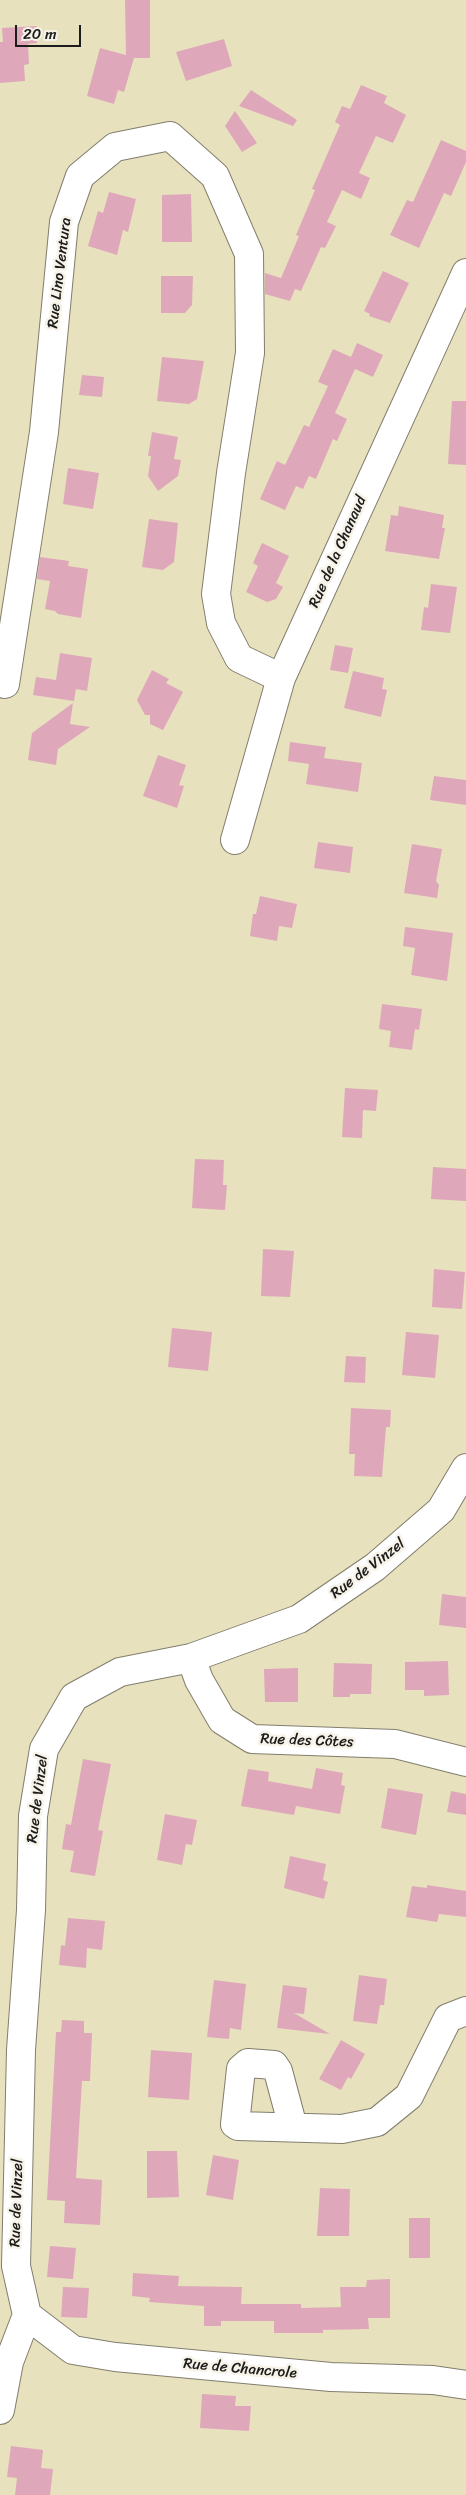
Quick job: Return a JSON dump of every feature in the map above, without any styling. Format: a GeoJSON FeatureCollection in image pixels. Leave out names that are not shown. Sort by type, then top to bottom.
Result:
{"type":"FeatureCollection","features":[{"type":"Feature","properties":{"kind":"street","name":"Rue Lino Ventura"},"geometry":{"type":"LineString","coordinates":[[5,684],[44,432],[64,222],[80,176],[108,152],[115,147],[170,136],[215,176],[249,254],[250,353],[230,473],[216,594],[221,623],[239,658],[281,678]]}},
{"type":"Feature","properties":{"kind":"street","name":"Rue de la Chanaud"},"geometry":{"type":"LineString","coordinates":[[235,840],[281,678],[466,273]]}},
{"type":"Feature","properties":{"kind":"street","name":"Rue de Vinzel"},"geometry":{"type":"LineString","coordinates":[[27,2315],[16,2266],[21,2050],[31,1910],[33,1816],[44,1748],[74,1696],[120,1672],[191,1658],[300,1619],[375,1567],[441,1510],[466,1468]]}},
{"type":"Feature","properties":{"kind":"street","name":"Rue des Côtes"},"geometry":{"type":"LineString","coordinates":[[191,1658],[198,1680],[222,1720],[252,1739],[395,1744],[466,1762]]}},
{"type":"Feature","properties":{"kind":"street"},"geometry":{"type":"LineString","coordinates":[[293,2127],[342,2129],[377,2122],[409,2096],[448,2018],[466,2011]]}},
{"type":"Feature","properties":{"kind":"street","name":"Rue de Chancrole"},"geometry":{"type":"LineString","coordinates":[[27,2315],[73,2350],[115,2357],[331,2377],[433,2380],[466,2385]]}},
{"type":"Feature","properties":{"kind":"street"},"geometry":{"type":"LineString","coordinates":[[0,2410],[9,2362],[27,2315]]}},
{"type":"Feature","properties":{"kind":"building"},"geometry":{"type":"Polygon","coordinates":[[[125,0],[150,0],[150,58],[134,58],[124,92],[118,90],[114,104],[87,96],[100,48],[126,55],[125,0]]]}},
{"type":"Feature","properties":{"kind":"building"},"geometry":{"type":"Polygon","coordinates":[[[37,26],[37,43],[28,44],[29,64],[24,65],[25,81],[0,83],[0,42],[3,42],[2,28],[37,26]]]}},
{"type":"Feature","properties":{"kind":"building"},"geometry":{"type":"Polygon","coordinates":[[[224,39],[232,66],[186,81],[176,52],[224,39]]]}},
{"type":"Feature","properties":{"kind":"building"},"geometry":{"type":"Polygon","coordinates":[[[361,85],[387,96],[384,103],[406,115],[393,143],[376,136],[359,173],[370,178],[361,199],[342,190],[327,222],[336,226],[325,248],[321,247],[301,291],[295,289],[290,301],[265,294],[265,273],[281,278],[299,236],[296,235],[315,190],[312,189],[340,125],[335,122],[342,106],[350,109],[361,85]]]}},
{"type":"Feature","properties":{"kind":"building"},"geometry":{"type":"Polygon","coordinates":[[[251,90],[297,120],[293,126],[239,106],[251,90]]]}},
{"type":"Feature","properties":{"kind":"building"},"geometry":{"type":"Polygon","coordinates":[[[235,111],[257,143],[242,152],[225,126],[235,111]]]}},
{"type":"Feature","properties":{"kind":"building"},"geometry":{"type":"Polygon","coordinates":[[[441,140],[466,151],[466,162],[451,196],[444,193],[419,248],[390,235],[407,200],[413,202],[441,140]]]}},
{"type":"Feature","properties":{"kind":"building"},"geometry":{"type":"Polygon","coordinates":[[[109,192],[136,199],[128,232],[123,230],[117,255],[88,246],[98,211],[103,213],[109,192]]]}},
{"type":"Feature","properties":{"kind":"building"},"geometry":{"type":"Polygon","coordinates":[[[191,194],[192,242],[162,242],[162,195],[191,194]]]}},
{"type":"Feature","properties":{"kind":"building"},"geometry":{"type":"Polygon","coordinates":[[[383,271],[409,283],[390,323],[369,316],[370,314],[364,311],[383,271]]]}},
{"type":"Feature","properties":{"kind":"building"},"geometry":{"type":"Polygon","coordinates":[[[161,276],[193,276],[192,305],[185,313],[161,313],[161,276]]]}},
{"type":"Feature","properties":{"kind":"building"},"geometry":{"type":"Polygon","coordinates":[[[357,343],[383,355],[373,377],[355,369],[335,413],[347,419],[337,441],[333,439],[316,479],[309,476],[303,489],[296,486],[285,510],[260,499],[277,461],[285,465],[304,425],[309,427],[328,386],[318,382],[333,349],[351,357],[357,343]]]}},
{"type":"Feature","properties":{"kind":"building"},"geometry":{"type":"Polygon","coordinates":[[[162,357],[204,361],[197,399],[189,404],[157,401],[162,357]]]}},
{"type":"Feature","properties":{"kind":"building"},"geometry":{"type":"Polygon","coordinates":[[[82,375],[104,377],[102,397],[79,395],[82,375]]]}},
{"type":"Feature","properties":{"kind":"building"},"geometry":{"type":"Polygon","coordinates":[[[452,401],[466,401],[466,465],[448,464],[452,401]]]}},
{"type":"Feature","properties":{"kind":"building"},"geometry":{"type":"Polygon","coordinates":[[[152,432],[178,437],[174,459],[181,460],[178,476],[158,491],[148,476],[151,456],[148,456],[152,432]]]}},
{"type":"Feature","properties":{"kind":"building"},"geometry":{"type":"Polygon","coordinates":[[[68,468],[99,473],[93,509],[63,504],[68,468]]]}},
{"type":"Feature","properties":{"kind":"building"},"geometry":{"type":"Polygon","coordinates":[[[399,506],[444,515],[442,528],[445,528],[439,559],[385,551],[391,515],[398,516],[399,506]]]}},
{"type":"Feature","properties":{"kind":"building"},"geometry":{"type":"Polygon","coordinates":[[[149,519],[178,523],[174,562],[163,570],[142,567],[149,519]]]}},
{"type":"Feature","properties":{"kind":"building"},"geometry":{"type":"Polygon","coordinates":[[[262,543],[289,556],[276,583],[283,587],[276,599],[267,602],[246,592],[258,566],[253,563],[262,543]]]}},
{"type":"Feature","properties":{"kind":"building"},"geometry":{"type":"Polygon","coordinates":[[[40,557],[69,561],[68,566],[88,569],[81,618],[58,614],[55,611],[45,609],[50,581],[37,579],[40,557]]]}},
{"type":"Feature","properties":{"kind":"building"},"geometry":{"type":"Polygon","coordinates":[[[431,584],[457,587],[450,633],[421,630],[424,607],[428,608],[431,584]]]}},
{"type":"Feature","properties":{"kind":"building"},"geometry":{"type":"Polygon","coordinates":[[[335,645],[353,648],[348,673],[330,670],[335,645]]]}},
{"type":"Feature","properties":{"kind":"building"},"geometry":{"type":"Polygon","coordinates":[[[60,653],[92,658],[87,691],[76,689],[74,701],[33,695],[36,677],[56,680],[60,653]]]}},
{"type":"Feature","properties":{"kind":"building"},"geometry":{"type":"Polygon","coordinates":[[[152,670],[169,679],[166,683],[183,692],[163,730],[150,724],[150,715],[145,715],[137,700],[152,670]]]}},
{"type":"Feature","properties":{"kind":"building"},"geometry":{"type":"Polygon","coordinates":[[[353,671],[384,678],[382,689],[387,690],[381,717],[344,708],[353,671]]]}},
{"type":"Feature","properties":{"kind":"building"},"geometry":{"type":"Polygon","coordinates":[[[73,703],[70,724],[90,727],[58,749],[56,765],[28,760],[32,733],[73,703]]]}},
{"type":"Feature","properties":{"kind":"building"},"geometry":{"type":"Polygon","coordinates":[[[290,742],[326,747],[324,758],[362,763],[358,792],[306,784],[309,764],[288,761],[290,742]]]}},
{"type":"Feature","properties":{"kind":"building"},"geometry":{"type":"Polygon","coordinates":[[[158,755],[186,765],[179,785],[184,786],[177,808],[143,796],[158,755]]]}},
{"type":"Feature","properties":{"kind":"building"},"geometry":{"type":"Polygon","coordinates":[[[434,776],[466,780],[466,805],[430,800],[434,776]]]}},
{"type":"Feature","properties":{"kind":"building"},"geometry":{"type":"Polygon","coordinates":[[[318,842],[353,847],[350,873],[314,868],[318,842]]]}},
{"type":"Feature","properties":{"kind":"building"},"geometry":{"type":"Polygon","coordinates":[[[412,844],[442,849],[436,881],[439,885],[437,898],[404,893],[412,844]]]}},
{"type":"Feature","properties":{"kind":"building"},"geometry":{"type":"Polygon","coordinates":[[[260,896],[297,904],[292,928],[279,926],[277,941],[250,936],[253,914],[256,914],[260,896]]]}},
{"type":"Feature","properties":{"kind":"building"},"geometry":{"type":"Polygon","coordinates":[[[405,927],[453,933],[447,981],[411,975],[415,948],[403,946],[405,927]]]}},
{"type":"Feature","properties":{"kind":"building"},"geometry":{"type":"Polygon","coordinates":[[[382,1004],[422,1009],[419,1030],[415,1029],[412,1050],[389,1047],[391,1031],[379,1029],[382,1004]]]}},
{"type":"Feature","properties":{"kind":"building"},"geometry":{"type":"Polygon","coordinates":[[[345,1088],[378,1090],[376,1111],[363,1110],[362,1138],[342,1137],[345,1088]]]}},
{"type":"Feature","properties":{"kind":"building"},"geometry":{"type":"Polygon","coordinates":[[[195,1159],[224,1160],[223,1185],[227,1185],[225,1210],[192,1208],[195,1159]]]}},
{"type":"Feature","properties":{"kind":"building"},"geometry":{"type":"Polygon","coordinates":[[[433,1167],[466,1169],[466,1201],[431,1199],[433,1167]]]}},
{"type":"Feature","properties":{"kind":"building"},"geometry":{"type":"Polygon","coordinates":[[[263,1249],[294,1251],[290,1297],[261,1296],[263,1249]]]}},
{"type":"Feature","properties":{"kind":"building"},"geometry":{"type":"Polygon","coordinates":[[[434,1269],[465,1272],[462,1309],[432,1307],[434,1269]]]}},
{"type":"Feature","properties":{"kind":"building"},"geometry":{"type":"Polygon","coordinates":[[[172,1328],[212,1332],[208,1371],[168,1367],[172,1328]]]}},
{"type":"Feature","properties":{"kind":"building"},"geometry":{"type":"Polygon","coordinates":[[[406,1332],[439,1335],[435,1378],[402,1375],[406,1332]]]}},
{"type":"Feature","properties":{"kind":"building"},"geometry":{"type":"Polygon","coordinates":[[[346,1356],[366,1357],[365,1383],[344,1382],[346,1356]]]}},
{"type":"Feature","properties":{"kind":"building"},"geometry":{"type":"Polygon","coordinates":[[[351,1408],[391,1410],[390,1427],[386,1427],[382,1477],[354,1476],[355,1454],[349,1454],[351,1408]]]}},
{"type":"Feature","properties":{"kind":"building"},"geometry":{"type":"Polygon","coordinates":[[[442,1594],[466,1597],[466,1628],[439,1625],[442,1594]]]}},
{"type":"Feature","properties":{"kind":"building"},"geometry":{"type":"Polygon","coordinates":[[[448,1661],[449,1695],[424,1696],[424,1690],[405,1690],[405,1662],[448,1661]]]}},
{"type":"Feature","properties":{"kind":"building"},"geometry":{"type":"Polygon","coordinates":[[[334,1663],[372,1664],[371,1694],[350,1694],[350,1697],[333,1697],[334,1663]]]}},
{"type":"Feature","properties":{"kind":"building"},"geometry":{"type":"Polygon","coordinates":[[[298,1668],[298,1702],[265,1702],[264,1669],[298,1668]]]}},
{"type":"Feature","properties":{"kind":"building"},"geometry":{"type":"Polygon","coordinates":[[[83,1759],[111,1764],[98,1830],[103,1831],[95,1876],[70,1872],[74,1851],[62,1849],[66,1824],[71,1825],[83,1759]]]}},
{"type":"Feature","properties":{"kind":"building"},"geometry":{"type":"Polygon","coordinates":[[[316,1768],[343,1773],[341,1785],[345,1786],[340,1814],[296,1806],[294,1815],[241,1806],[248,1769],[269,1772],[268,1781],[312,1789],[316,1768]]]}},
{"type":"Feature","properties":{"kind":"building"},"geometry":{"type":"Polygon","coordinates":[[[388,1788],[423,1794],[416,1835],[381,1828],[388,1788]]]}},
{"type":"Feature","properties":{"kind":"building"},"geometry":{"type":"Polygon","coordinates":[[[451,1791],[466,1794],[466,1815],[447,1812],[451,1791]]]}},
{"type":"Feature","properties":{"kind":"building"},"geometry":{"type":"Polygon","coordinates":[[[165,1814],[197,1820],[192,1845],[186,1844],[182,1865],[157,1860],[165,1814]]]}},
{"type":"Feature","properties":{"kind":"building"},"geometry":{"type":"Polygon","coordinates":[[[290,1856],[326,1864],[323,1880],[328,1882],[324,1899],[284,1888],[290,1856]]]}},
{"type":"Feature","properties":{"kind":"building"},"geometry":{"type":"Polygon","coordinates":[[[427,1885],[466,1891],[466,1917],[439,1914],[437,1922],[406,1917],[412,1886],[427,1888],[427,1885]]]}},
{"type":"Feature","properties":{"kind":"building"},"geometry":{"type":"Polygon","coordinates":[[[68,1918],[105,1921],[102,1950],[87,1948],[86,1968],[59,1965],[61,1945],[65,1946],[68,1918]]]}},
{"type":"Feature","properties":{"kind":"building"},"geometry":{"type":"Polygon","coordinates":[[[359,1975],[387,1979],[384,2005],[380,2005],[377,2024],[353,2021],[359,1975]]]}},
{"type":"Feature","properties":{"kind":"building"},"geometry":{"type":"Polygon","coordinates":[[[214,1980],[246,1984],[241,2030],[230,2028],[229,2039],[207,2037],[214,1980]]]}},
{"type":"Feature","properties":{"kind":"building"},"geometry":{"type":"Polygon","coordinates":[[[283,1985],[307,1988],[304,2014],[294,2013],[330,2034],[277,2028],[283,1985]]]}},
{"type":"Feature","properties":{"kind":"building"},"geometry":{"type":"Polygon","coordinates":[[[62,2020],[84,2021],[84,2033],[92,2033],[90,2081],[82,2081],[76,2178],[102,2180],[100,2225],[64,2223],[65,2201],[47,2200],[56,2032],[61,2032],[62,2020]]]}},
{"type":"Feature","properties":{"kind":"building"},"geometry":{"type":"Polygon","coordinates":[[[341,2040],[365,2054],[351,2079],[348,2077],[341,2090],[319,2079],[341,2040]]]}},
{"type":"Feature","properties":{"kind":"building"},"geometry":{"type":"Polygon","coordinates":[[[151,2050],[192,2053],[189,2100],[148,2097],[151,2050]]]}},
{"type":"Feature","properties":{"kind":"building"},"geometry":{"type":"Polygon","coordinates":[[[147,2151],[177,2151],[179,2197],[147,2198],[147,2151]]]}},
{"type":"Feature","properties":{"kind":"building"},"geometry":{"type":"Polygon","coordinates":[[[213,2155],[239,2160],[233,2200],[206,2195],[213,2155]]]}},
{"type":"Feature","properties":{"kind":"building"},"geometry":{"type":"Polygon","coordinates":[[[320,2188],[350,2189],[349,2236],[317,2236],[320,2188]]]}},
{"type":"Feature","properties":{"kind":"building"},"geometry":{"type":"Polygon","coordinates":[[[409,2218],[430,2218],[430,2258],[409,2258],[409,2218]]]}},
{"type":"Feature","properties":{"kind":"building"},"geometry":{"type":"Polygon","coordinates":[[[50,2246],[76,2248],[73,2279],[47,2277],[50,2246]]]}},
{"type":"Feature","properties":{"kind":"building"},"geometry":{"type":"Polygon","coordinates":[[[133,2273],[179,2276],[178,2286],[242,2287],[241,2304],[301,2304],[301,2308],[341,2307],[340,2287],[366,2287],[367,2280],[390,2279],[390,2318],[368,2318],[369,2329],[323,2330],[323,2333],[274,2333],[274,2321],[221,2321],[221,2326],[204,2326],[204,2306],[149,2302],[150,2298],[132,2296],[133,2273]]]}},
{"type":"Feature","properties":{"kind":"building"},"geometry":{"type":"Polygon","coordinates":[[[63,2287],[89,2288],[87,2318],[61,2317],[63,2287]]]}},
{"type":"Feature","properties":{"kind":"building"},"geometry":{"type":"Polygon","coordinates":[[[202,2394],[236,2396],[235,2406],[251,2406],[249,2431],[200,2428],[202,2394]]]}},
{"type":"Feature","properties":{"kind":"building"},"geometry":{"type":"Polygon","coordinates":[[[11,2446],[43,2450],[41,2468],[53,2469],[50,2495],[15,2495],[17,2478],[7,2477],[11,2446]]]}}]}
